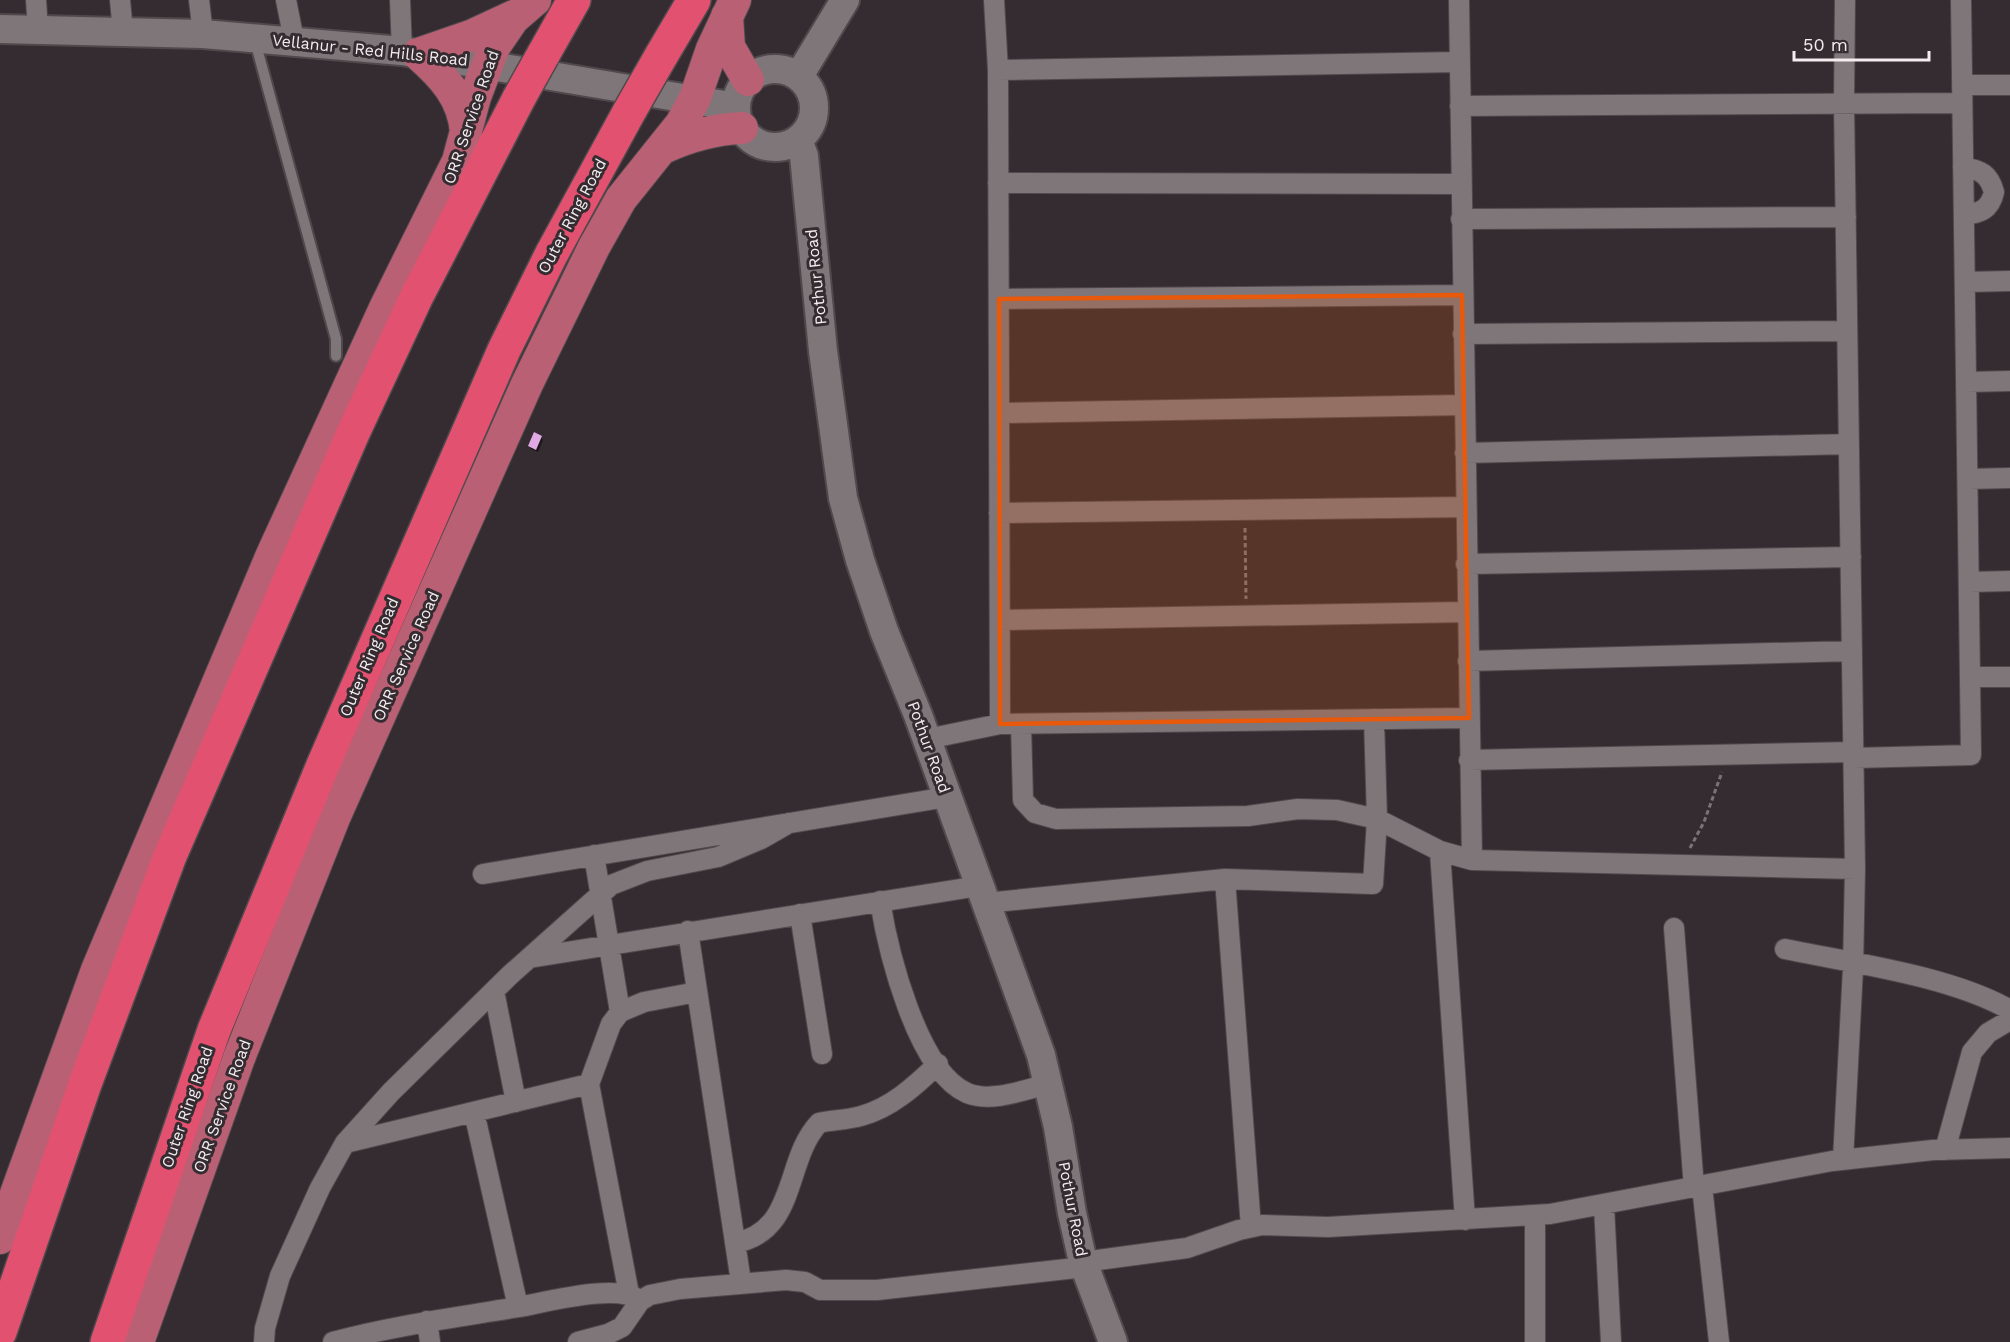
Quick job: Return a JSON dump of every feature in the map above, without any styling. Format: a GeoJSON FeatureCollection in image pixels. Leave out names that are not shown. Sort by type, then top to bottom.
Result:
{"type":"FeatureCollection","features":[{"type":"Feature","properties":{"kind":"highway"},"geometry":{"type":"LineString","coordinates":[[0,1332],[85,1084],[170,856],[354,431],[416,298],[519,98],[574,0]]}},
{"type":"Feature","properties":{"kind":"highway","name":"Outer Ring Road"},"geometry":{"type":"LineString","coordinates":[[107,1342],[214,1030],[323,765],[504,350],[551,255],[629,112],[694,0]]}},
{"type":"Feature","properties":{"kind":"main road"},"geometry":{"type":"LineString","coordinates":[[410,52],[473,35],[524,4]]}},
{"type":"Feature","properties":{"kind":"main road","name":"ORR Service Road"},"geometry":{"type":"LineString","coordinates":[[0,1238],[56,1077],[151,838],[324,438],[458,161],[488,64],[502,33],[524,4]]}},
{"type":"Feature","properties":{"kind":"main road"},"geometry":{"type":"LineString","coordinates":[[662,148],[699,134],[742,105],[729,47],[731,8]]}},
{"type":"Feature","properties":{"kind":"main road","name":"ORR Service Road"},"geometry":{"type":"LineString","coordinates":[[138,1342],[184,1206],[251,1026],[334,819],[454,548],[565,304],[621,200],[681,124],[695,98],[731,8]]}},
{"type":"Feature","properties":{"kind":"main road"},"geometry":{"type":"LineString","coordinates":[[410,52],[441,75],[456,94],[464,114],[466,133]]}},
{"type":"Feature","properties":{"kind":"street"},"geometry":{"type":"LineString","coordinates":[[36,0],[38,30]]}},
{"type":"Feature","properties":{"kind":"street"},"geometry":{"type":"LineString","coordinates":[[120,0],[123,32]]}},
{"type":"Feature","properties":{"kind":"street"},"geometry":{"type":"LineString","coordinates":[[199,0],[203,34]]}},
{"type":"Feature","properties":{"kind":"street"},"geometry":{"type":"LineString","coordinates":[[286,0],[294,40]]}},
{"type":"Feature","properties":{"kind":"street"},"geometry":{"type":"LineString","coordinates":[[400,0],[410,52]]}},
{"type":"Feature","properties":{"kind":"street"},"geometry":{"type":"LineString","coordinates":[[799,76],[845,0]]}},
{"type":"Feature","properties":{"kind":"street"},"geometry":{"type":"LineString","coordinates":[[994,0],[998,70],[1000,724]]}},
{"type":"Feature","properties":{"kind":"street"},"geometry":{"type":"LineString","coordinates":[[1459,0],[1472,860]]}},
{"type":"Feature","properties":{"kind":"street"},"geometry":{"type":"LineString","coordinates":[[1843,1160],[1853,963],[1855,869],[1844,103],[1845,0]]}},
{"type":"Feature","properties":{"kind":"street"},"geometry":{"type":"LineString","coordinates":[[1469,760],[1727,754],[1971,755],[1961,0]]}},
{"type":"Feature","properties":{"kind":"street","name":"Vellanur - Red Hills Road"},"geometry":{"type":"LineString","coordinates":[[0,29],[203,34],[294,40],[410,52],[742,105]]}},
{"type":"Feature","properties":{"kind":"street"},"geometry":{"type":"LineString","coordinates":[[998,70],[1459,62]]}},
{"type":"Feature","properties":{"kind":"street"},"geometry":{"type":"LineString","coordinates":[[773,69],[799,76],[811,91],[815,109],[809,128],[798,140],[788,145],[771,146],[754,141],[742,105],[764,70],[773,69]]}},
{"type":"Feature","properties":{"kind":"street"},"geometry":{"type":"LineString","coordinates":[[1460,106],[1844,103],[1962,94],[2010,85]]}},
{"type":"Feature","properties":{"kind":"street","name":"Pothur Road"},"geometry":{"type":"LineString","coordinates":[[798,140],[804,156],[823,351],[843,498],[881,621],[927,739],[1041,1055],[1084,1265],[1113,1342]]}},
{"type":"Feature","properties":{"kind":"street"},"geometry":{"type":"LineString","coordinates":[[1963,167],[1979,169],[2001,183],[1994,192],[1988,207],[1980,213],[1964,215]]}},
{"type":"Feature","properties":{"kind":"street"},"geometry":{"type":"LineString","coordinates":[[998,183],[1461,184]]}},
{"type":"Feature","properties":{"kind":"street"},"geometry":{"type":"LineString","coordinates":[[1461,219],[1846,217]]}},
{"type":"Feature","properties":{"kind":"street"},"geometry":{"type":"LineString","coordinates":[[1965,282],[2010,281]]}},
{"type":"Feature","properties":{"kind":"street"},"geometry":{"type":"LineString","coordinates":[[999,299],[1462,295]]}},
{"type":"Feature","properties":{"kind":"street"},"geometry":{"type":"LineString","coordinates":[[1463,334],[1847,330]]}},
{"type":"Feature","properties":{"kind":"street"},"geometry":{"type":"LineString","coordinates":[[1966,382],[2010,381]]}},
{"type":"Feature","properties":{"kind":"street"},"geometry":{"type":"LineString","coordinates":[[999,413],[1464,405]]}},
{"type":"Feature","properties":{"kind":"street"},"geometry":{"type":"LineString","coordinates":[[1465,453],[1849,444]]}},
{"type":"Feature","properties":{"kind":"street"},"geometry":{"type":"LineString","coordinates":[[1968,479],[2010,478]]}},
{"type":"Feature","properties":{"kind":"street"},"geometry":{"type":"LineString","coordinates":[[999,513],[1466,507]]}},
{"type":"Feature","properties":{"kind":"street"},"geometry":{"type":"LineString","coordinates":[[1466,564],[1851,556]]}},
{"type":"Feature","properties":{"kind":"street"},"geometry":{"type":"LineString","coordinates":[[1969,582],[2010,581]]}},
{"type":"Feature","properties":{"kind":"street"},"geometry":{"type":"LineString","coordinates":[[1000,620],[1467,612]]}},
{"type":"Feature","properties":{"kind":"street"},"geometry":{"type":"LineString","coordinates":[[1468,661],[1852,651]]}},
{"type":"Feature","properties":{"kind":"street"},"geometry":{"type":"LineString","coordinates":[[1971,677],[2010,676]]}},
{"type":"Feature","properties":{"kind":"street"},"geometry":{"type":"LineString","coordinates":[[927,739],[1000,724],[1469,718]]}},
{"type":"Feature","properties":{"kind":"street"},"geometry":{"type":"LineString","coordinates":[[529,958],[880,901],[1225,879],[1373,884],[1377,819],[1374,719]]}},
{"type":"Feature","properties":{"kind":"street"},"geometry":{"type":"LineString","coordinates":[[1021,724],[1023,800],[1035,813],[1056,819],[1248,816],[1318,809],[1353,813],[1377,819],[1440,851],[1472,860],[1855,869]]}},
{"type":"Feature","properties":{"kind":"street"},"geometry":{"type":"LineString","coordinates":[[483,874],[947,797]]}},
{"type":"Feature","properties":{"kind":"street"},"geometry":{"type":"LineString","coordinates":[[264,1342],[265,1329],[280,1276],[320,1188],[345,1143],[391,1092],[529,958],[611,885],[647,871],[718,857],[760,839],[789,823]]}},
{"type":"Feature","properties":{"kind":"street"},"geometry":{"type":"LineString","coordinates":[[647,871],[658,845]]}},
{"type":"Feature","properties":{"kind":"street"},"geometry":{"type":"LineString","coordinates":[[1440,851],[1465,1220]]}},
{"type":"Feature","properties":{"kind":"street"},"geometry":{"type":"LineString","coordinates":[[594,855],[620,1012]]}},
{"type":"Feature","properties":{"kind":"street"},"geometry":{"type":"LineString","coordinates":[[1225,879],[1251,1227]]}},
{"type":"Feature","properties":{"kind":"street"},"geometry":{"type":"LineString","coordinates":[[880,901],[889,952],[903,998],[938,1064],[957,1087],[967,1093],[984,1097],[1048,1084]]}},
{"type":"Feature","properties":{"kind":"street"},"geometry":{"type":"LineString","coordinates":[[800,914],[822,1054]]}},
{"type":"Feature","properties":{"kind":"street"},"geometry":{"type":"LineString","coordinates":[[1674,928],[1698,1187],[1719,1342]]}},
{"type":"Feature","properties":{"kind":"street"},"geometry":{"type":"LineString","coordinates":[[688,931],[741,1282]]}},
{"type":"Feature","properties":{"kind":"street"},"geometry":{"type":"LineString","coordinates":[[1785,949],[1958,989],[1993,1000],[2010,1010]]}},
{"type":"Feature","properties":{"kind":"street"},"geometry":{"type":"LineString","coordinates":[[494,991],[516,1102]]}},
{"type":"Feature","properties":{"kind":"street"},"geometry":{"type":"LineString","coordinates":[[578,1342],[609,1334],[622,1327],[635,1297],[589,1084],[611,1024],[620,1012],[644,1002],[697,992]]}},
{"type":"Feature","properties":{"kind":"street"},"geometry":{"type":"LineString","coordinates":[[1945,1150],[1972,1052],[1988,1033],[2010,1020]]}},
{"type":"Feature","properties":{"kind":"street"},"geometry":{"type":"LineString","coordinates":[[735,1244],[750,1240],[767,1227],[782,1208],[806,1142],[819,1123],[876,1111],[899,1098],[938,1064]]}},
{"type":"Feature","properties":{"kind":"street"},"geometry":{"type":"LineString","coordinates":[[345,1143],[589,1084]]}},
{"type":"Feature","properties":{"kind":"street"},"geometry":{"type":"LineString","coordinates":[[474,1112],[518,1307]]}},
{"type":"Feature","properties":{"kind":"street"},"geometry":{"type":"LineString","coordinates":[[333,1342],[388,1327],[586,1294],[635,1297],[664,1291],[741,1282],[786,1280],[805,1282],[820,1290],[877,1290],[1084,1265],[1187,1248],[1251,1227],[1296,1225],[1328,1227],[1535,1215],[1604,1206],[1843,1160],[1945,1150],[2010,1148]]}},
{"type":"Feature","properties":{"kind":"street"},"geometry":{"type":"LineString","coordinates":[[1604,1206],[1611,1342]]}},
{"type":"Feature","properties":{"kind":"street"},"geometry":{"type":"LineString","coordinates":[[1535,1215],[1535,1342]]}},
{"type":"Feature","properties":{"kind":"street"},"geometry":{"type":"LineString","coordinates":[[427,1321],[430,1342]]}},
{"type":"Feature","properties":{"kind":"lane"},"geometry":{"type":"LineString","coordinates":[[254,38],[336,339],[336,356]]}},
{"type":"Feature","properties":{"kind":"path"},"geometry":{"type":"LineString","coordinates":[[1245,510],[1246,616]]}},
{"type":"Feature","properties":{"kind":"path"},"geometry":{"type":"LineString","coordinates":[[1680,866],[1704,822],[1727,754]]}},
{"type":"Feature","properties":{"kind":"highlighted area"},"geometry":{"type":"Polygon","coordinates":[[[1462,295],[1469,718],[1000,724],[999,299],[1462,295]]]}},
{"type":"Feature","properties":{"kind":"building"},"geometry":{"type":"Polygon","coordinates":[[[534,432],[542,436],[536,450],[528,446],[534,432]]]}}]}
